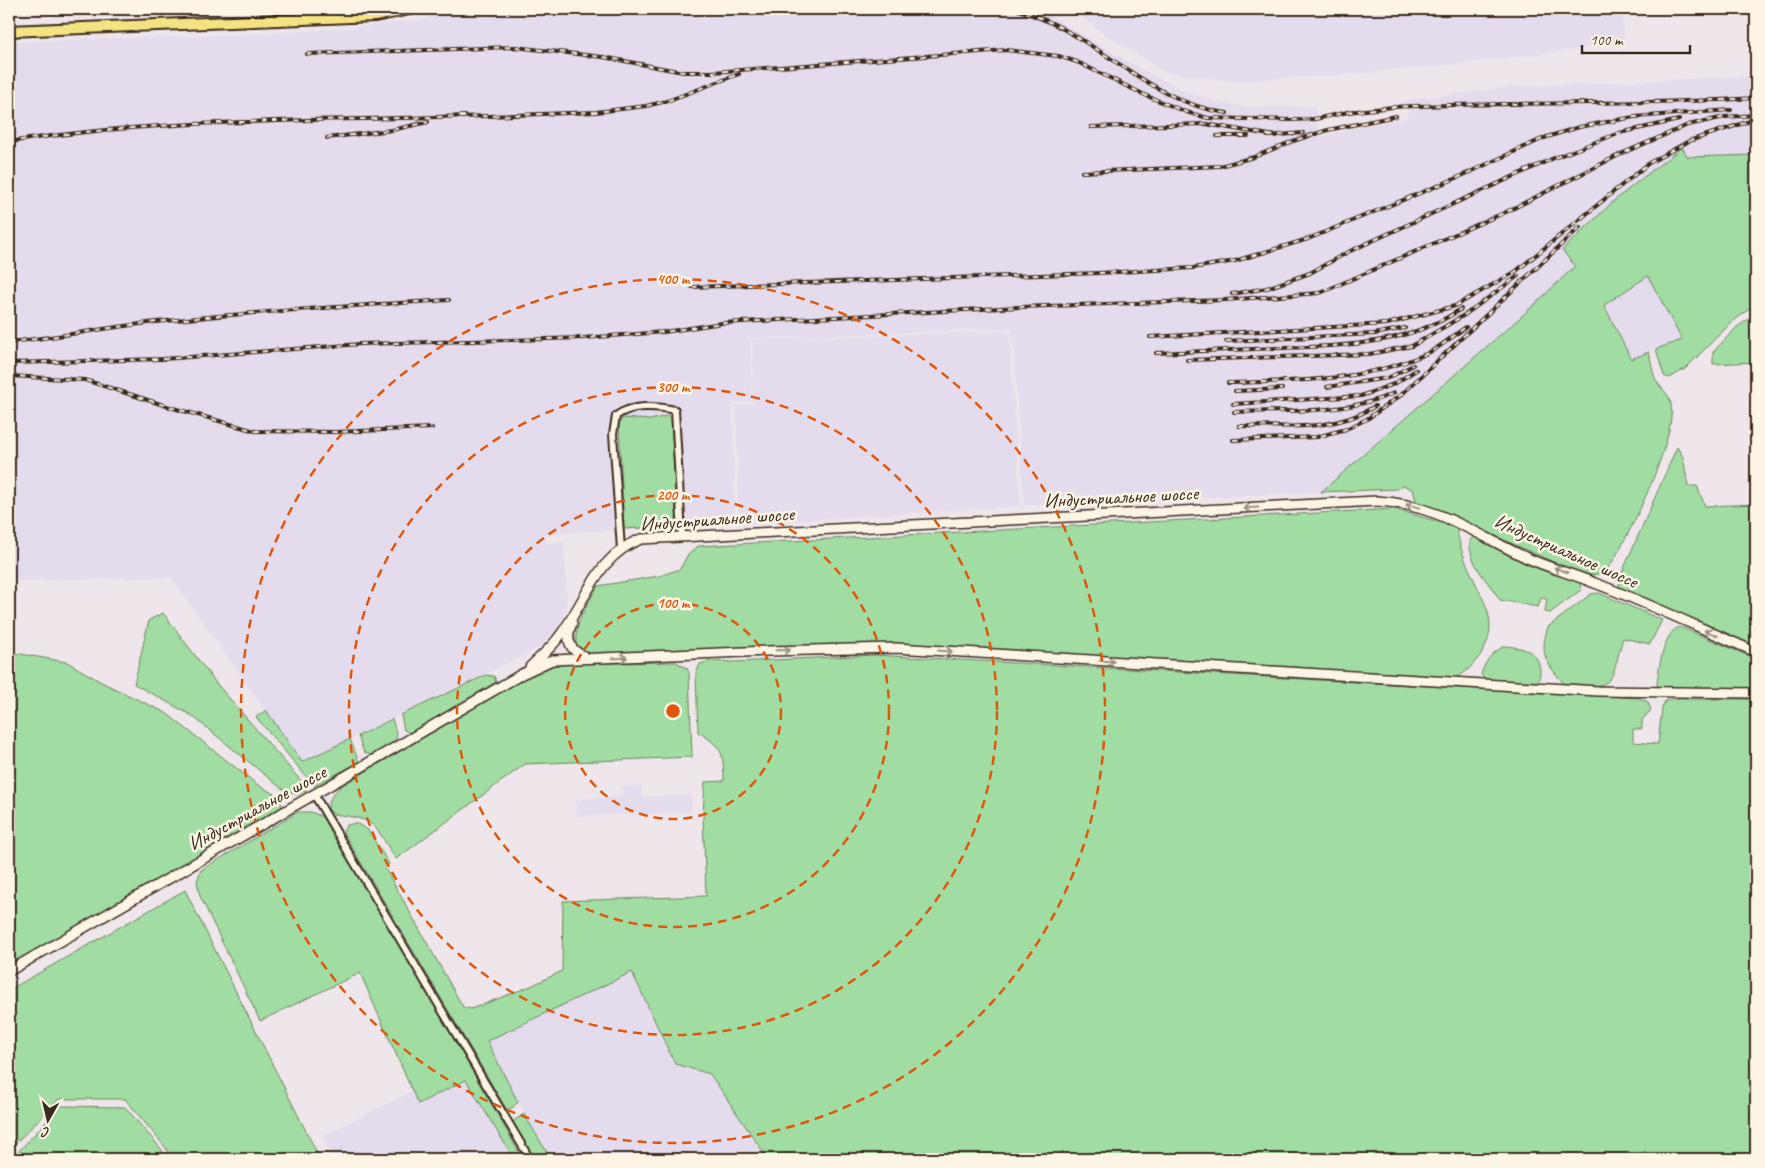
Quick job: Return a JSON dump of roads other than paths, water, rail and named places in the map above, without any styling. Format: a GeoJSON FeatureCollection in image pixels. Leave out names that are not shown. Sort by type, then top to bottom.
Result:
{"type":"FeatureCollection","features":[{"type":"Feature","properties":{"kind":"main road"},"geometry":{"type":"LineString","coordinates":[[9,30],[375,16],[410,9]]}},
{"type":"Feature","properties":{"kind":"main road","name":"Индустриальное шоссе"},"geometry":{"type":"LineString","coordinates":[[522,674],[560,636],[601,569],[621,549],[641,539],[1394,502],[1428,510],[1462,523],[1526,557],[1594,582],[1756,652]]}},
{"type":"Feature","properties":{"kind":"main road"},"geometry":{"type":"LineString","coordinates":[[578,607],[569,629],[570,646],[574,652],[593,659]]}},
{"type":"Feature","properties":{"kind":"main road","name":"Индустриальное шоссе"},"geometry":{"type":"LineString","coordinates":[[9,971],[315,796],[522,674],[552,660],[768,650],[896,648],[1598,691],[1756,693]]}},
{"type":"Feature","properties":{"kind":"street"},"geometry":{"type":"LineString","coordinates":[[621,549],[613,434],[616,416],[625,409],[664,408],[675,410],[682,536]]}},
{"type":"Feature","properties":{"kind":"street"},"geometry":{"type":"LineString","coordinates":[[315,796],[530,1159]]}},
{"type":"Feature","properties":{"kind":"railway"},"geometry":{"type":"LineString","coordinates":[[507,10],[535,9]]}},
{"type":"Feature","properties":{"kind":"railway"},"geometry":{"type":"LineString","coordinates":[[1016,9],[1059,27],[1162,91],[1183,101],[1227,113]]}},
{"type":"Feature","properties":{"kind":"railway"},"geometry":{"type":"LineString","coordinates":[[307,54],[515,47],[603,57],[683,72],[713,72],[1006,50],[1058,56],[1077,62],[1147,96],[1186,112],[1208,118],[1315,119],[1353,111]]}},
{"type":"Feature","properties":{"kind":"railway"},"geometry":{"type":"LineString","coordinates":[[460,117],[596,112],[646,106],[667,101],[739,74]]}},
{"type":"Feature","properties":{"kind":"railway"},"geometry":{"type":"LineString","coordinates":[[1347,112],[1406,106],[1671,102],[1756,98]]}},
{"type":"Feature","properties":{"kind":"railway"},"geometry":{"type":"LineString","coordinates":[[692,287],[1099,273],[1193,268],[1235,261],[1308,239],[1459,177],[1544,138],[1579,127],[1634,117],[1731,110]]}},
{"type":"Feature","properties":{"kind":"railway"},"geometry":{"type":"LineString","coordinates":[[9,363],[163,359],[361,344],[583,338],[664,332],[722,323],[1019,307],[1225,300],[1320,293],[1506,212],[1623,153],[1688,125],[1725,117],[1756,115]]}},
{"type":"Feature","properties":{"kind":"railway"},"geometry":{"type":"LineString","coordinates":[[9,142],[65,134],[179,125],[465,116]]}},
{"type":"Feature","properties":{"kind":"railway"},"geometry":{"type":"LineString","coordinates":[[1082,172],[1220,166],[1254,157],[1293,141],[1328,130],[1396,116]]}},
{"type":"Feature","properties":{"kind":"railway"},"geometry":{"type":"LineString","coordinates":[[1232,294],[1267,288],[1310,273],[1348,252],[1554,158],[1619,133],[1679,120]]}},
{"type":"Feature","properties":{"kind":"railway"},"geometry":{"type":"LineString","coordinates":[[1150,337],[1387,324],[1455,306],[1515,272],[1649,163],[1689,141],[1753,120]]}},
{"type":"Feature","properties":{"kind":"railway"},"geometry":{"type":"LineString","coordinates":[[327,138],[392,130],[428,122]]}},
{"type":"Feature","properties":{"kind":"railway"},"geometry":{"type":"LineString","coordinates":[[1091,127],[1206,124],[1275,136]]}},
{"type":"Feature","properties":{"kind":"railway"},"geometry":{"type":"LineString","coordinates":[[1268,136],[1303,133]]}},
{"type":"Feature","properties":{"kind":"railway"},"geometry":{"type":"LineString","coordinates":[[1217,136],[1248,136]]}},
{"type":"Feature","properties":{"kind":"railway"},"geometry":{"type":"LineString","coordinates":[[1233,440],[1317,437],[1346,429],[1367,419],[1401,395],[1580,227]]}},
{"type":"Feature","properties":{"kind":"railway"},"geometry":{"type":"LineString","coordinates":[[1187,360],[1369,354],[1412,346],[1466,314],[1518,276]]}},
{"type":"Feature","properties":{"kind":"railway"},"geometry":{"type":"LineString","coordinates":[[9,342],[201,317],[449,300]]}},
{"type":"Feature","properties":{"kind":"railway"},"geometry":{"type":"LineString","coordinates":[[1156,353],[1350,345],[1373,342],[1418,330],[1440,321],[1461,309]]}},
{"type":"Feature","properties":{"kind":"railway"},"geometry":{"type":"LineString","coordinates":[[1228,383],[1330,378],[1379,370],[1404,363],[1428,353],[1466,327]]}},
{"type":"Feature","properties":{"kind":"railway"},"geometry":{"type":"LineString","coordinates":[[1226,341],[1374,334],[1405,328]]}},
{"type":"Feature","properties":{"kind":"railway"},"geometry":{"type":"LineString","coordinates":[[1327,387],[1388,378],[1413,365]]}},
{"type":"Feature","properties":{"kind":"railway"},"geometry":{"type":"LineString","coordinates":[[1233,404],[1361,396],[1394,384],[1416,370]]}},
{"type":"Feature","properties":{"kind":"railway"},"geometry":{"type":"LineString","coordinates":[[9,376],[85,380],[173,408],[255,431],[335,432],[432,428]]}},
{"type":"Feature","properties":{"kind":"railway"},"geometry":{"type":"LineString","coordinates":[[1235,391],[1282,389]]}},
{"type":"Feature","properties":{"kind":"railway"},"geometry":{"type":"LineString","coordinates":[[1234,412],[1336,408],[1356,405],[1394,393]]}},
{"type":"Feature","properties":{"kind":"railway"},"geometry":{"type":"LineString","coordinates":[[1239,426],[1291,427],[1326,424],[1360,414],[1375,406]]}}]}
